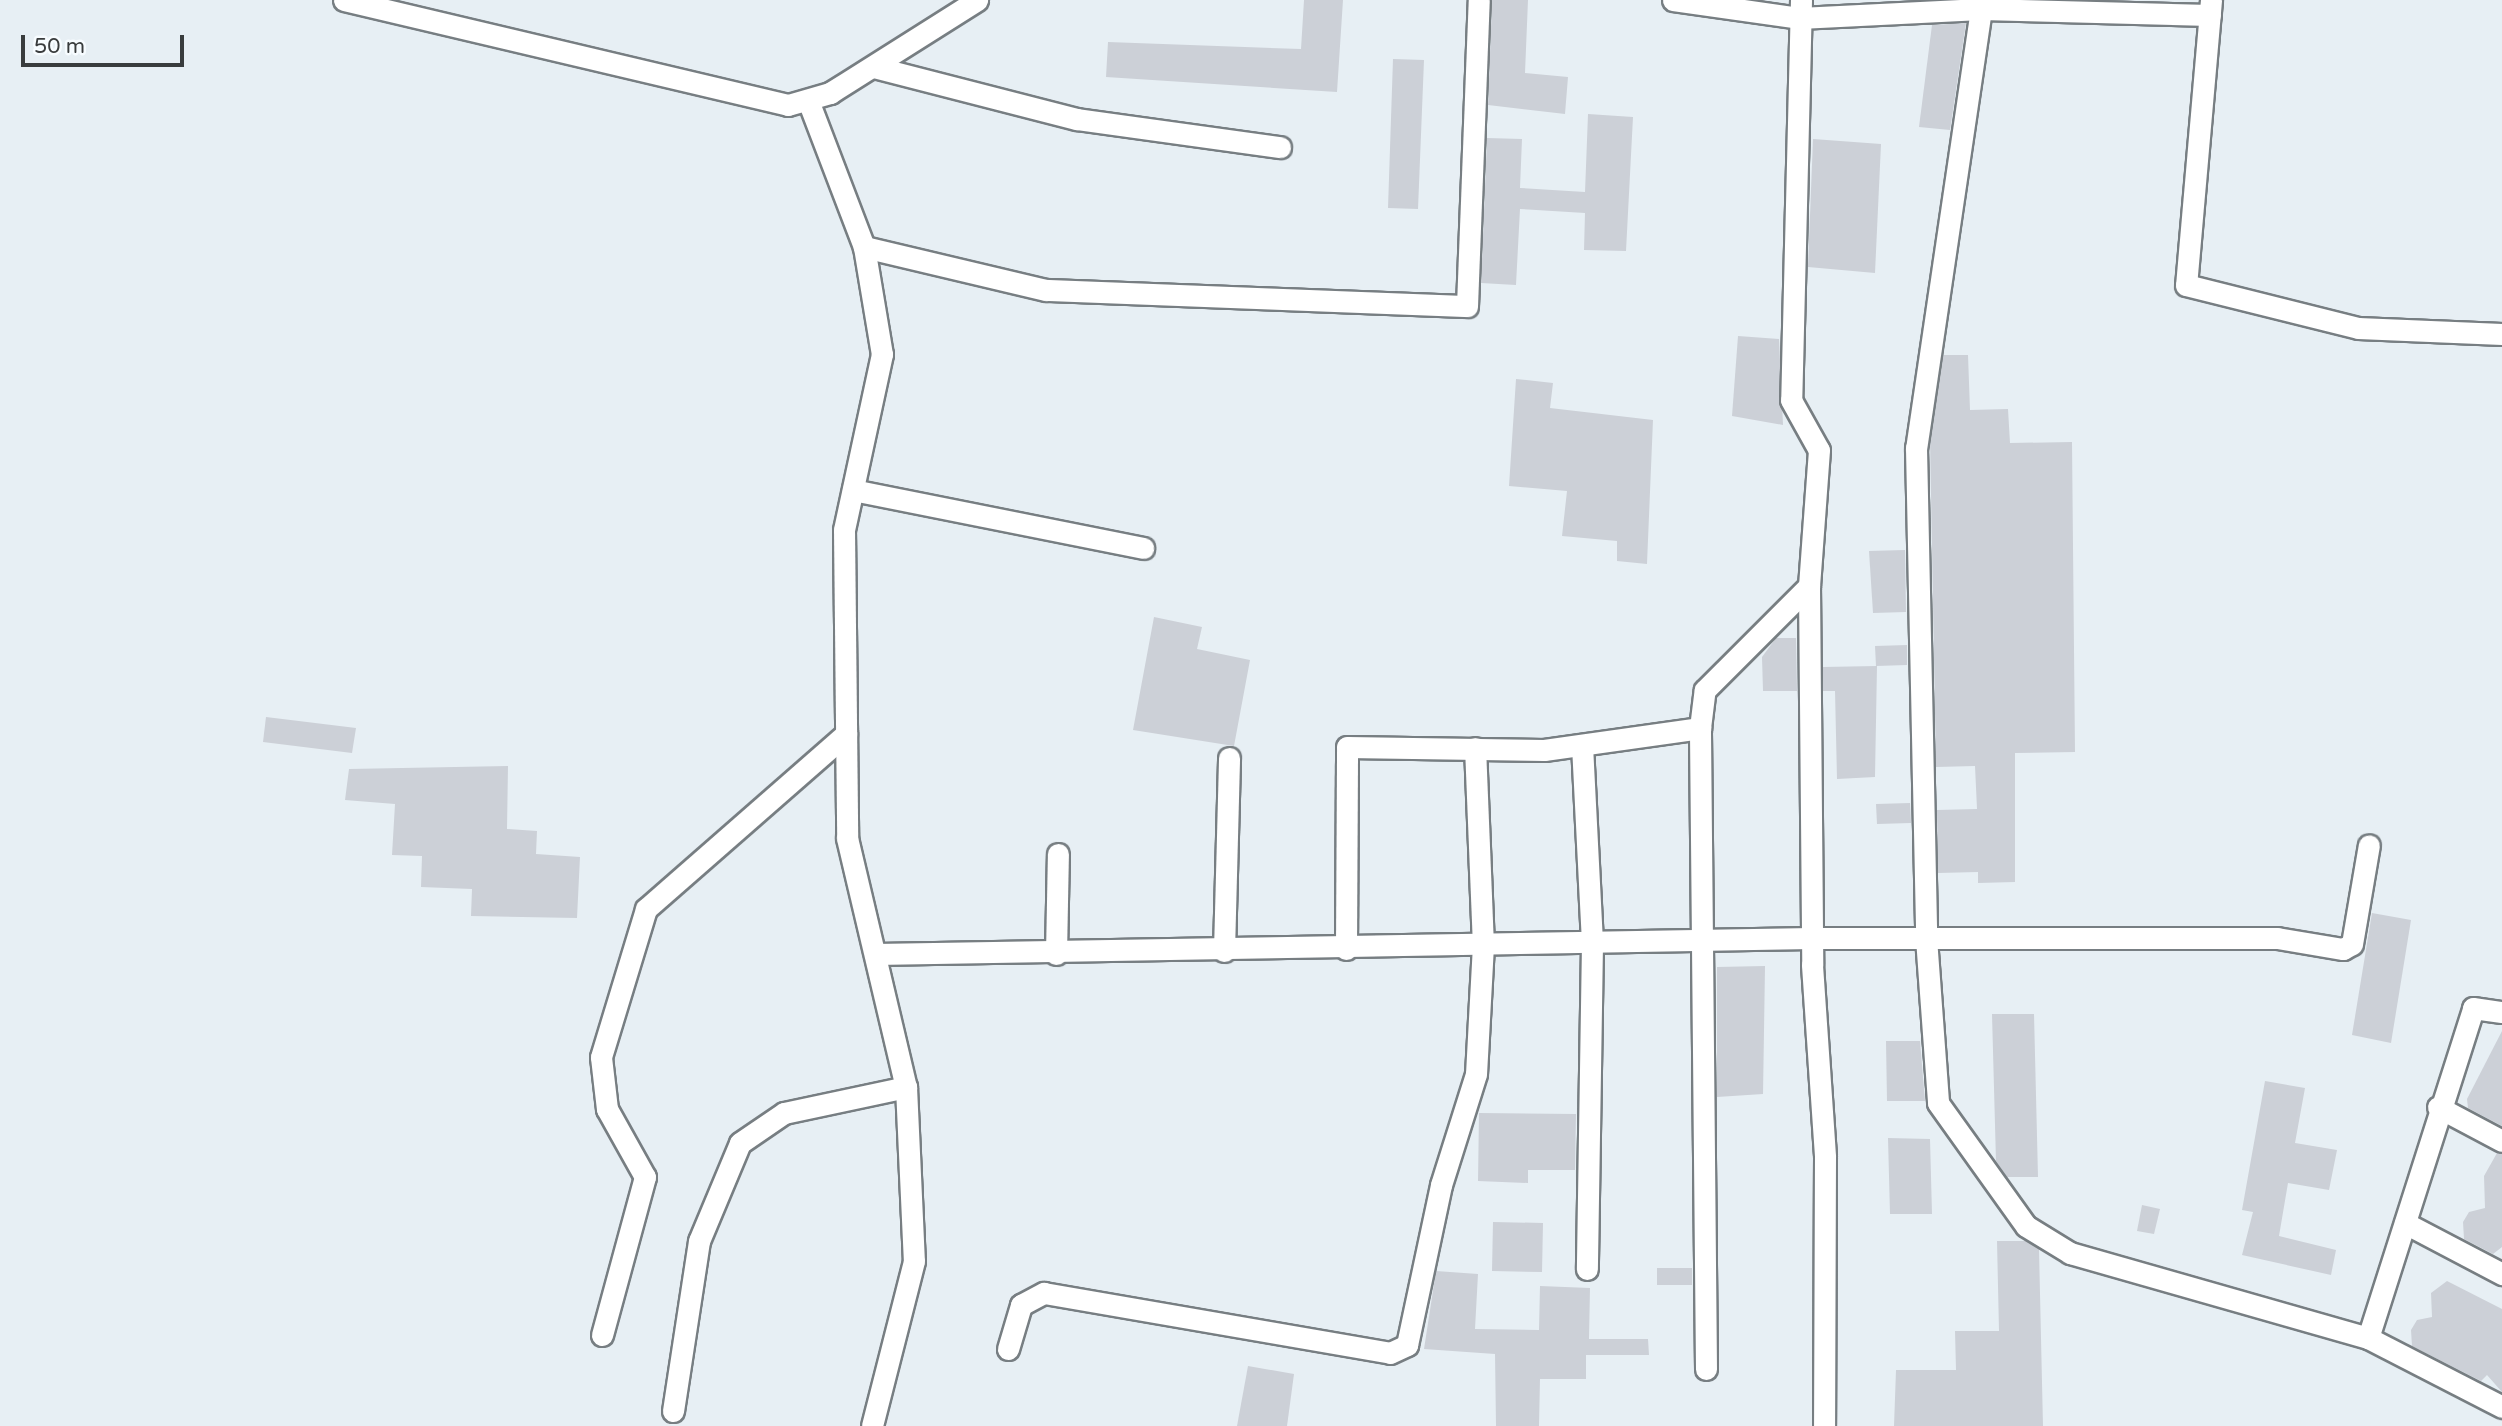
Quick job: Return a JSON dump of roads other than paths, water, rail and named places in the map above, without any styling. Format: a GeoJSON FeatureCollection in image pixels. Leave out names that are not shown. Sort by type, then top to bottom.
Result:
{"type":"FeatureCollection","features":[{"type":"Feature","properties":{"kind":"street"},"geometry":{"type":"LineString","coordinates":[[344,0],[742,97],[809,103],[874,67],[977,0]]}},
{"type":"Feature","properties":{"kind":"street"},"geometry":{"type":"LineString","coordinates":[[864,247],[1046,290],[1467,306],[1479,0]]}},
{"type":"Feature","properties":{"kind":"street"},"geometry":{"type":"LineString","coordinates":[[1673,0],[1800,9],[2210,8],[2186,285],[2358,328],[2502,334]]}},
{"type":"Feature","properties":{"kind":"street"},"geometry":{"type":"LineString","coordinates":[[1800,9],[1791,400],[1819,450],[1810,586],[1812,938],[1825,1157],[1824,1426]]}},
{"type":"Feature","properties":{"kind":"street"},"geometry":{"type":"LineString","coordinates":[[1981,9],[1916,448],[1926,938],[1937,1103],[2026,1226],[2070,1253],[2175,1288],[2368,1338],[2502,1407]]}},
{"type":"Feature","properties":{"kind":"street"},"geometry":{"type":"LineString","coordinates":[[874,67],[1077,119],[1280,146]]}},
{"type":"Feature","properties":{"kind":"street"},"geometry":{"type":"LineString","coordinates":[[809,103],[864,247],[882,354],[844,530],[847,838],[905,1087],[914,1261],[872,1426]]}},
{"type":"Feature","properties":{"kind":"street"},"geometry":{"type":"LineString","coordinates":[[853,490],[1143,548]]}},
{"type":"Feature","properties":{"kind":"street"},"geometry":{"type":"LineString","coordinates":[[1706,1369],[1700,728],[1705,690],[1810,586]]}},
{"type":"Feature","properties":{"kind":"street"},"geometry":{"type":"LineString","coordinates":[[1346,949],[1347,747],[1582,745],[1700,728]]}},
{"type":"Feature","properties":{"kind":"street"},"geometry":{"type":"LineString","coordinates":[[602,1335],[645,1177],[607,1110],[601,1057],[646,909],[846,734]]}},
{"type":"Feature","properties":{"kind":"street"},"geometry":{"type":"LineString","coordinates":[[1582,745],[1592,943],[1587,1269]]}},
{"type":"Feature","properties":{"kind":"street"},"geometry":{"type":"LineString","coordinates":[[1008,1349],[1021,1305],[1044,1293],[1390,1353],[1407,1345],[1441,1185],[1476,1074],[1483,946],[1475,748]]}},
{"type":"Feature","properties":{"kind":"street"},"geometry":{"type":"LineString","coordinates":[[1224,951],[1228,758]]}},
{"type":"Feature","properties":{"kind":"street"},"geometry":{"type":"LineString","coordinates":[[874,954],[1056,954],[1812,938],[2277,938],[2343,949],[2352,944],[2369,845]]}},
{"type":"Feature","properties":{"kind":"street"},"geometry":{"type":"LineString","coordinates":[[1056,954],[1058,854]]}},
{"type":"Feature","properties":{"kind":"street"},"geometry":{"type":"LineString","coordinates":[[2368,1338],[2438,1107],[2473,1008],[2502,1012]]}},
{"type":"Feature","properties":{"kind":"street"},"geometry":{"type":"LineString","coordinates":[[673,1411],[699,1241],[740,1143],[784,1113],[905,1087]]}},
{"type":"Feature","properties":{"kind":"street"},"geometry":{"type":"LineString","coordinates":[[2438,1107],[2502,1141]]}},
{"type":"Feature","properties":{"kind":"street"},"geometry":{"type":"LineString","coordinates":[[2405,1223],[2502,1274]]}}]}
